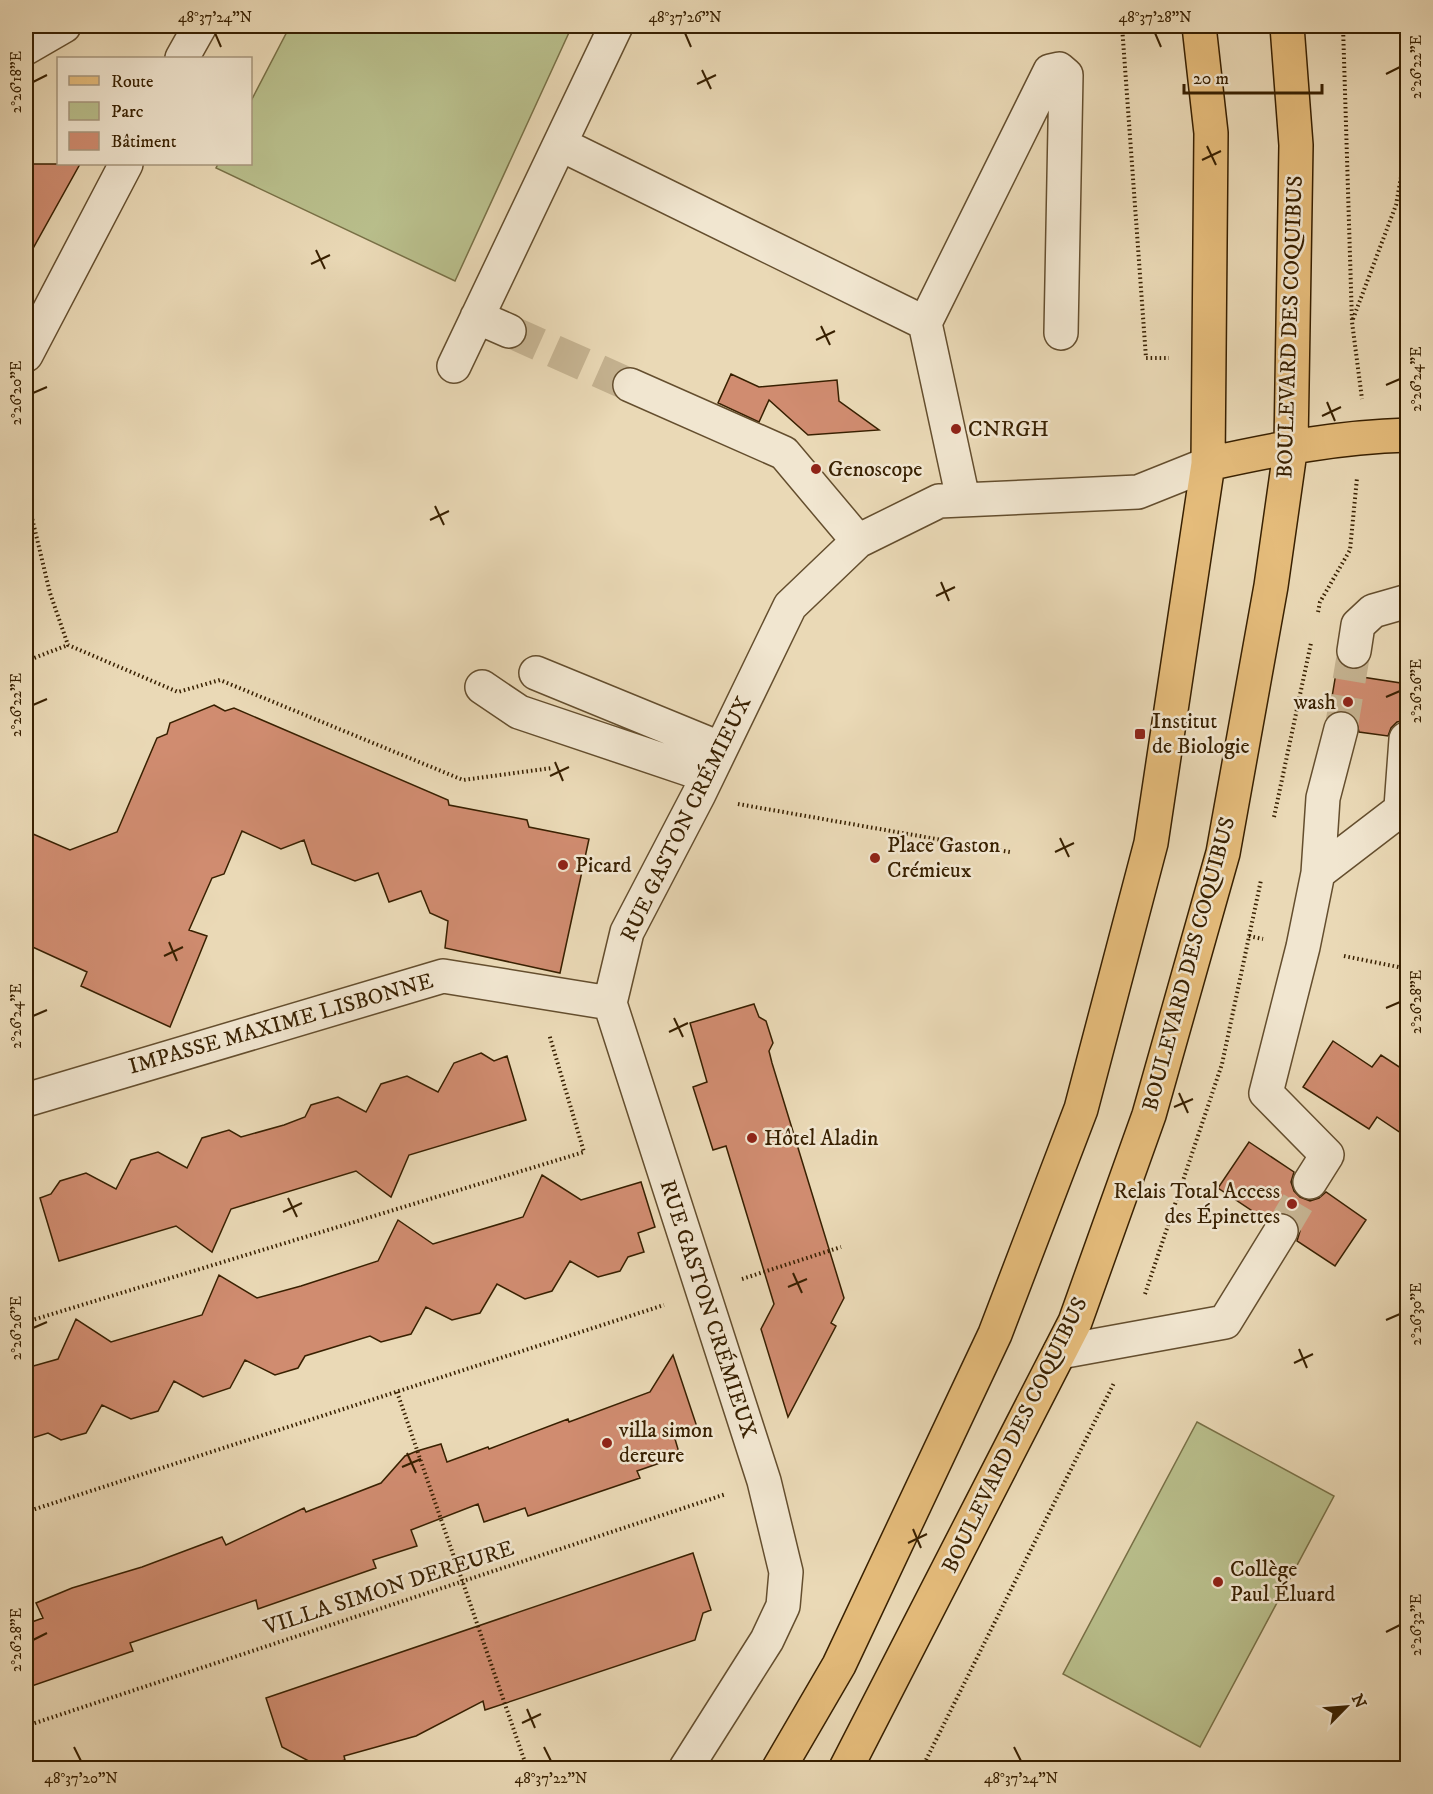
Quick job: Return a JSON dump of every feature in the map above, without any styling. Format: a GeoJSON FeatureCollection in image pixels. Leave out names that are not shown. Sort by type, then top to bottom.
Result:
{"type":"FeatureCollection","features":[{"type":"Feature","properties":{"kind":"main road"},"geometry":{"type":"LineString","coordinates":[[779,1768],[839,1665],[995,1334],[1081,1109],[1150,843],[1208,464],[1211,356],[1211,133],[1198,26]]}},
{"type":"Feature","properties":{"kind":"main road","name":"BOULEVARD DES COQUIBUS"},"geometry":{"type":"LineString","coordinates":[[846,1768],[1075,1322],[1149,1115],[1223,853],[1271,586],[1291,445],[1296,145],[1287,26]]}},
{"type":"Feature","properties":{"kind":"main road"},"geometry":{"type":"LineString","coordinates":[[1208,464],[1291,445],[1361,436],[1407,435]]}},
{"type":"Feature","properties":{"kind":"street"},"geometry":{"type":"LineString","coordinates":[[26,48],[64,26]]}},
{"type":"Feature","properties":{"kind":"street"},"geometry":{"type":"LineString","coordinates":[[183,57],[200,26]]}},
{"type":"Feature","properties":{"kind":"street"},"geometry":{"type":"LineString","coordinates":[[454,366],[616,26]]}},
{"type":"Feature","properties":{"kind":"street"},"geometry":{"type":"LineString","coordinates":[[963,499],[925,323],[1050,71],[1059,69],[1066,75],[1061,333]]}},
{"type":"Feature","properties":{"kind":"street"},"geometry":{"type":"LineString","coordinates":[[560,144],[925,323]]}},
{"type":"Feature","properties":{"kind":"street"},"geometry":{"type":"LineString","coordinates":[[26,355],[125,165]]}},
{"type":"Feature","properties":{"kind":"street"},"geometry":{"type":"LineString","coordinates":[[477,316],[509,331]]}},
{"type":"Feature","properties":{"kind":"street"},"geometry":{"type":"LineString","coordinates":[[630,385],[784,453],[858,541]]}},
{"type":"Feature","properties":{"kind":"street","name":"RUE GASTON CRÉMIEUX"},"geometry":{"type":"LineString","coordinates":[[686,1768],[768,1640],[783,1606],[786,1572],[764,1482],[609,1003],[627,932],[790,606],[858,541],[939,501],[1138,492],[1208,464]]}},
{"type":"Feature","properties":{"kind":"street"},"geometry":{"type":"LineString","coordinates":[[1354,651],[1358,625],[1373,611],[1407,601]]}},
{"type":"Feature","properties":{"kind":"street"},"geometry":{"type":"LineString","coordinates":[[536,673],[708,772]]}},
{"type":"Feature","properties":{"kind":"street"},"geometry":{"type":"LineString","coordinates":[[482,687],[519,712],[708,772]]}},
{"type":"Feature","properties":{"kind":"street"},"geometry":{"type":"LineString","coordinates":[[1310,1182],[1327,1155],[1266,1093],[1303,947],[1318,873],[1323,798],[1341,729]]}},
{"type":"Feature","properties":{"kind":"street"},"geometry":{"type":"LineString","coordinates":[[1318,873],[1404,806],[1406,739]]}},
{"type":"Feature","properties":{"kind":"street","name":"IMPASSE MAXIME LISBONNE"},"geometry":{"type":"LineString","coordinates":[[26,1100],[443,976],[609,1003]]}},
{"type":"Feature","properties":{"kind":"street"},"geometry":{"type":"LineString","coordinates":[[1060,1352],[1225,1322],[1281,1231]]}},
{"type":"Feature","properties":{"kind":"path"},"geometry":{"type":"LineString","coordinates":[[1122,26],[1146,358],[1211,356]]}},
{"type":"Feature","properties":{"kind":"path"},"geometry":{"type":"LineString","coordinates":[[1343,26],[1352,322],[1396,205],[1407,138]]}},
{"type":"Feature","properties":{"kind":"path"},"geometry":{"type":"LineString","coordinates":[[26,493],[50,593],[69,645]]}},
{"type":"Feature","properties":{"kind":"path"},"geometry":{"type":"LineString","coordinates":[[26,661],[69,645],[178,692],[220,680],[463,780],[553,768]]}},
{"type":"Feature","properties":{"kind":"path"},"geometry":{"type":"LineString","coordinates":[[708,772],[719,800],[1010,852]]}},
{"type":"Feature","properties":{"kind":"path"},"geometry":{"type":"LineString","coordinates":[[26,1322],[584,1152],[536,992]]}},
{"type":"Feature","properties":{"kind":"path"},"geometry":{"type":"LineString","coordinates":[[26,1512],[841,1247]]}},
{"type":"Feature","properties":{"kind":"path"},"geometry":{"type":"LineString","coordinates":[[397,1392],[527,1768]]}},
{"type":"Feature","properties":{"kind":"path","name":"VILLA SIMON DEREURE"},"geometry":{"type":"LineString","coordinates":[[26,1726],[764,1482]]}},
{"type":"Feature","properties":{"kind":"green space"},"geometry":{"type":"Polygon","coordinates":[[[290,26],[572,26],[455,281],[216,168],[218,165],[252,165],[252,99],[290,26]]]}},
{"type":"Feature","properties":{"kind":"green space"},"geometry":{"type":"Polygon","coordinates":[[[1197,1422],[1334,1496],[1200,1747],[1063,1674],[1197,1422]]]}},
{"type":"Feature","properties":{"kind":"building"},"geometry":{"type":"Polygon","coordinates":[[[26,164],[79,165],[26,261],[26,164]]]}},
{"type":"Feature","properties":{"kind":"building"},"geometry":{"type":"Polygon","coordinates":[[[731,374],[759,387],[837,380],[839,401],[879,430],[808,435],[769,400],[759,422],[718,403],[731,374]]]}},
{"type":"Feature","properties":{"kind":"building"},"geometry":{"type":"Polygon","coordinates":[[[1336,673],[1407,684],[1407,720],[1397,722],[1391,728],[1388,736],[1359,732],[1355,716],[1346,711],[1337,711],[1329,715],[1336,673]]]}},
{"type":"Feature","properties":{"kind":"building"},"geometry":{"type":"Polygon","coordinates":[[[214,705],[225,711],[234,708],[448,800],[449,805],[527,820],[529,827],[589,839],[560,973],[445,948],[448,921],[430,913],[421,891],[389,902],[378,873],[355,881],[312,864],[304,840],[281,849],[242,831],[224,874],[212,878],[189,930],[207,936],[170,1027],[81,986],[87,972],[26,944],[26,831],[70,850],[117,832],[157,738],[167,734],[170,723],[214,705]]]}},
{"type":"Feature","properties":{"kind":"building","name":"Hôtel Aladin"},"geometry":{"type":"Polygon","coordinates":[[[754,1004],[759,1017],[766,1021],[773,1043],[769,1051],[772,1063],[844,1298],[831,1323],[836,1326],[788,1417],[761,1329],[774,1304],[726,1146],[713,1150],[693,1087],[707,1082],[690,1023],[754,1004]]]}},
{"type":"Feature","properties":{"kind":"building"},"geometry":{"type":"Polygon","coordinates":[[[1333,1041],[1372,1067],[1381,1055],[1407,1072],[1407,1137],[1377,1117],[1369,1129],[1303,1087],[1333,1041]]]}},
{"type":"Feature","properties":{"kind":"building"},"geometry":{"type":"Polygon","coordinates":[[[481,1053],[494,1061],[507,1056],[526,1120],[409,1155],[391,1197],[356,1171],[231,1209],[212,1252],[176,1226],[59,1261],[40,1198],[51,1194],[60,1181],[86,1173],[116,1189],[131,1160],[158,1152],[187,1168],[202,1138],[229,1130],[241,1137],[284,1125],[305,1117],[311,1105],[338,1097],[366,1112],[381,1084],[407,1076],[438,1092],[454,1063],[481,1053]]]}},
{"type":"Feature","properties":{"kind":"building","name":"Relais Total Access des Épinettes"},"geometry":{"type":"Polygon","coordinates":[[[1249,1142],[1294,1172],[1291,1182],[1294,1191],[1300,1197],[1310,1201],[1326,1192],[1366,1220],[1335,1266],[1297,1241],[1300,1231],[1298,1223],[1291,1215],[1281,1212],[1273,1214],[1266,1220],[1218,1188],[1249,1142]]]}},
{"type":"Feature","properties":{"kind":"building"},"geometry":{"type":"Polygon","coordinates":[[[542,1175],[581,1200],[641,1182],[655,1227],[638,1233],[644,1252],[628,1257],[620,1271],[598,1277],[570,1261],[552,1291],[525,1299],[497,1284],[480,1313],[452,1320],[426,1307],[411,1334],[381,1342],[370,1336],[305,1356],[298,1368],[275,1375],[245,1360],[230,1388],[203,1397],[174,1381],[158,1411],[131,1419],[102,1405],[86,1433],[61,1440],[48,1433],[26,1440],[26,1368],[58,1359],[76,1319],[111,1342],[202,1315],[219,1275],[257,1298],[301,1286],[378,1261],[398,1220],[433,1244],[523,1217],[542,1175]]]}},
{"type":"Feature","properties":{"kind":"building"},"geometry":{"type":"Polygon","coordinates":[[[673,1355],[698,1430],[675,1439],[680,1456],[637,1471],[640,1478],[528,1516],[525,1508],[484,1522],[478,1504],[411,1530],[417,1546],[373,1560],[376,1568],[258,1609],[256,1600],[130,1643],[133,1651],[26,1688],[26,1624],[43,1618],[36,1603],[72,1588],[142,1567],[222,1537],[226,1545],[304,1508],[306,1512],[381,1483],[405,1456],[417,1451],[441,1444],[447,1462],[488,1447],[489,1449],[568,1419],[569,1422],[650,1392],[673,1355]]]}},
{"type":"Feature","properties":{"kind":"building"},"geometry":{"type":"Polygon","coordinates":[[[693,1553],[711,1610],[703,1613],[695,1640],[485,1710],[483,1701],[416,1736],[344,1756],[345,1760],[320,1767],[282,1747],[266,1698],[693,1553]]]}},
{"type":"Feature","properties":{"kind":"tunnel"},"geometry":{"type":"LineString","coordinates":[[509,331],[630,385]]}},
{"type":"Feature","properties":{"kind":"tunnel"},"geometry":{"type":"LineString","coordinates":[[1341,729],[1354,651]]}},
{"type":"Feature","properties":{"kind":"tunnel"},"geometry":{"type":"LineString","coordinates":[[1281,1231],[1310,1182]]}},
{"type":"Feature","properties":{"kind":"place","name":"CNRGH"},"geometry":{"type":"Point","coordinates":[956,429]}},
{"type":"Feature","properties":{"kind":"place","name":"Genoscope"},"geometry":{"type":"Point","coordinates":[816,469]}},
{"type":"Feature","properties":{"kind":"place","name":"wash"},"geometry":{"type":"Point","coordinates":[1348,702]}},
{"type":"Feature","properties":{"kind":"place","name":"Institut de Biologie"},"geometry":{"type":"Point","coordinates":[1140,734]}},
{"type":"Feature","properties":{"kind":"place","name":"Place Gaston Crémieux"},"geometry":{"type":"Point","coordinates":[875,858]}},
{"type":"Feature","properties":{"kind":"place","name":"Picard"},"geometry":{"type":"Point","coordinates":[563,865]}},
{"type":"Feature","properties":{"kind":"place","name":"Hôtel Aladin"},"geometry":{"type":"Point","coordinates":[752,1138]}},
{"type":"Feature","properties":{"kind":"place","name":"Relais Total Access des Épinettes"},"geometry":{"type":"Point","coordinates":[1292,1204]}},
{"type":"Feature","properties":{"kind":"place","name":"villa simon dereure"},"geometry":{"type":"Point","coordinates":[607,1443]}},
{"type":"Feature","properties":{"kind":"place","name":"Collège Paul Éluard"},"geometry":{"type":"Point","coordinates":[1218,1582]}}]}
